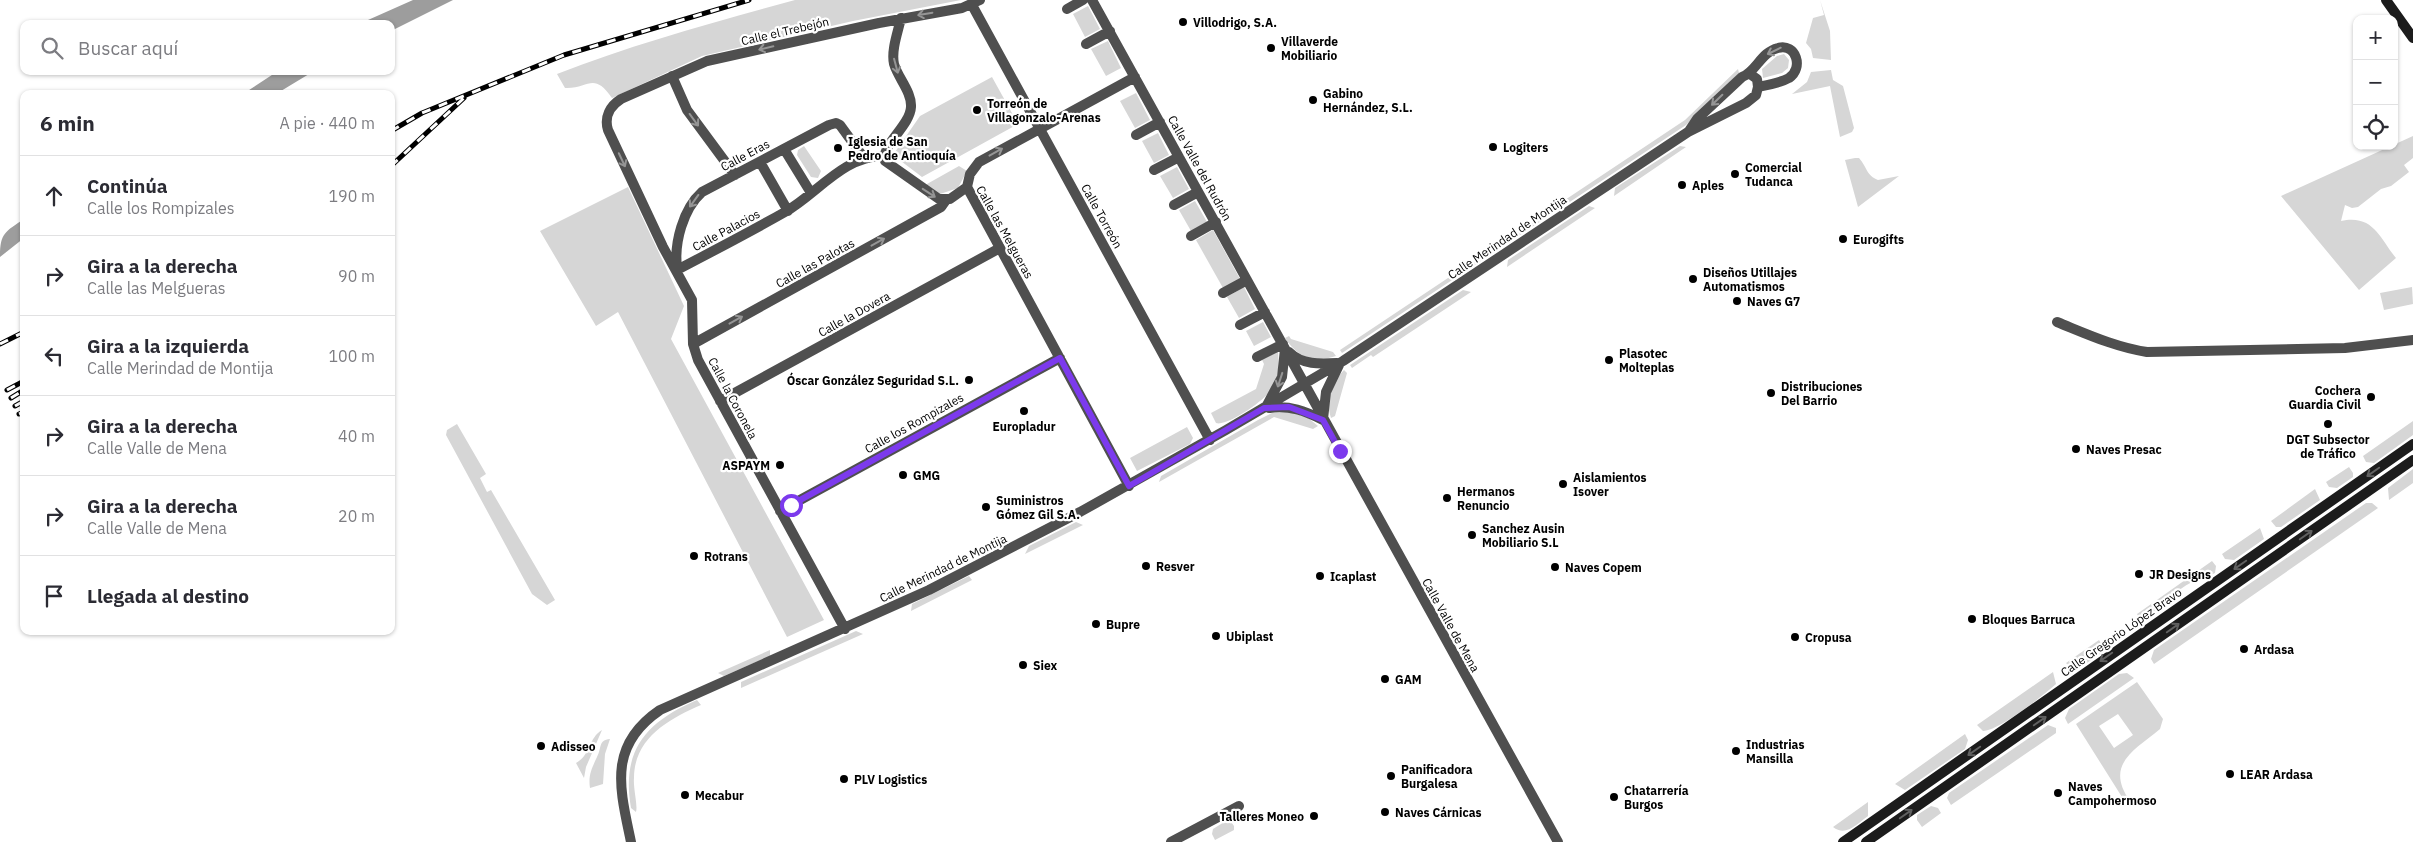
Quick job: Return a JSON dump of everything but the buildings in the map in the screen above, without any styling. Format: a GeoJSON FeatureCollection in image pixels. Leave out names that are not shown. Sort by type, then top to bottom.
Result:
{"type":"FeatureCollection","features":[{"type":"Feature","properties":{"kind":"main road"},"geometry":{"type":"LineString","coordinates":[[2386,0],[2413,38]]}},
{"type":"Feature","properties":{"kind":"main road","name":"Calle Gregorio López Bravo"},"geometry":{"type":"LineString","coordinates":[[1843,842],[2413,444]]}},
{"type":"Feature","properties":{"kind":"main road"},"geometry":{"type":"LineString","coordinates":[[1866,842],[2413,460]]}},
{"type":"Feature","properties":{"kind":"street"},"geometry":{"type":"LineString","coordinates":[[1067,9],[1083,0]]}},
{"type":"Feature","properties":{"kind":"street","name":"Calle Valle del Rudrón"},"geometry":{"type":"LineString","coordinates":[[1092,0],[1216,222],[1304,386]]}},
{"type":"Feature","properties":{"kind":"street","name":"Calle el Trebejón"},"geometry":{"type":"LineString","coordinates":[[608,115],[618,102],[707,61],[976,2]]}},
{"type":"Feature","properties":{"kind":"street","name":"Calle Torreón"},"geometry":{"type":"LineString","coordinates":[[976,2],[1040,128],[1210,440]]}},
{"type":"Feature","properties":{"kind":"street"},"geometry":{"type":"LineString","coordinates":[[901,18],[894,47],[894,62],[910,100],[911,110],[906,122],[884,151],[884,161],[931,195],[946,200]]}},
{"type":"Feature","properties":{"kind":"street"},"geometry":{"type":"LineString","coordinates":[[1086,44],[1110,31]]}},
{"type":"Feature","properties":{"kind":"street","name":"Calle Merindad de Montija"},"geometry":{"type":"LineString","coordinates":[[631,842],[620,786],[622,761],[630,739],[641,724],[660,710],[845,629],[949,580],[1129,486],[1304,386],[1688,132],[1746,103],[1756,95],[1758,87],[1789,78],[1798,65],[1796,56],[1786,48],[1773,49],[1750,74],[1737,82],[1697,119],[1688,132]]}},
{"type":"Feature","properties":{"kind":"street"},"geometry":{"type":"LineString","coordinates":[[1750,74],[1757,79],[1758,87]]}},
{"type":"Feature","properties":{"kind":"street"},"geometry":{"type":"LineString","coordinates":[[672,76],[687,110],[735,175]]}},
{"type":"Feature","properties":{"kind":"street"},"geometry":{"type":"LineString","coordinates":[[967,187],[970,174],[978,162],[1135,77]]}},
{"type":"Feature","properties":{"kind":"street","name":"Calle la Coronela"},"geometry":{"type":"LineString","coordinates":[[608,115],[608,130],[663,247],[677,270],[694,307],[693,344],[698,360],[845,629]]}},
{"type":"Feature","properties":{"kind":"street"},"geometry":{"type":"LineString","coordinates":[[1136,135],[1160,122]]}},
{"type":"Feature","properties":{"kind":"street","name":"Calle Eras"},"geometry":{"type":"LineString","coordinates":[[677,270],[677,244],[692,203],[702,192],[784,148],[836,123],[840,125],[864,158]]}},
{"type":"Feature","properties":{"kind":"street"},"geometry":{"type":"LineString","coordinates":[[784,148],[811,192]]}},
{"type":"Feature","properties":{"kind":"street","name":"Calle Palacios"},"geometry":{"type":"LineString","coordinates":[[677,270],[788,211],[836,174],[864,158],[883,156]]}},
{"type":"Feature","properties":{"kind":"street"},"geometry":{"type":"LineString","coordinates":[[1154,170],[1179,157]]}},
{"type":"Feature","properties":{"kind":"street"},"geometry":{"type":"LineString","coordinates":[[760,162],[788,211]]}},
{"type":"Feature","properties":{"kind":"street","name":"Calle las Melgueras"},"geometry":{"type":"LineString","coordinates":[[946,200],[961,194],[967,187],[1129,486]]}},
{"type":"Feature","properties":{"kind":"street"},"geometry":{"type":"LineString","coordinates":[[1174,205],[1198,192]]}},
{"type":"Feature","properties":{"kind":"street","name":"Calle las Palotas"},"geometry":{"type":"LineString","coordinates":[[693,344],[941,207],[946,200]]}},
{"type":"Feature","properties":{"kind":"street"},"geometry":{"type":"LineString","coordinates":[[1191,236],[1216,222]]}},
{"type":"Feature","properties":{"kind":"street","name":"Calle la Dovera"},"geometry":{"type":"LineString","coordinates":[[720,401],[1000,248]]}},
{"type":"Feature","properties":{"kind":"street"},"geometry":{"type":"LineString","coordinates":[[1223,293],[1247,280]]}},
{"type":"Feature","properties":{"kind":"street"},"geometry":{"type":"LineString","coordinates":[[1240,325],[1265,312]]}},
{"type":"Feature","properties":{"kind":"street"},"geometry":{"type":"LineString","coordinates":[[2057,322],[2127,349],[2147,352],[2336,349],[2413,340]]}},
{"type":"Feature","properties":{"kind":"street"},"geometry":{"type":"LineString","coordinates":[[1257,357],[1284,346]]}},
{"type":"Feature","properties":{"kind":"street","name":"Calle Valle del Rudrón"},"geometry":{"type":"LineString","coordinates":[[1284,346],[1298,359],[1310,363],[1340,363]]}},
{"type":"Feature","properties":{"kind":"street","name":"Calle Merindad de Montija"},"geometry":{"type":"LineString","coordinates":[[1264,408],[1273,397],[1282,377],[1284,346]]}},
{"type":"Feature","properties":{"kind":"street","name":"Calle los Rompizales"},"geometry":{"type":"LineString","coordinates":[[780,511],[1060,358]]}},
{"type":"Feature","properties":{"kind":"street"},"geometry":{"type":"LineString","coordinates":[[1264,408],[1289,407],[1323,420],[1326,392],[1340,363]]}},
{"type":"Feature","properties":{"kind":"street","name":"Calle Valle de Mena"},"geometry":{"type":"LineString","coordinates":[[1304,386],[1558,842]]}},
{"type":"Feature","properties":{"kind":"street"},"geometry":{"type":"LineString","coordinates":[[1171,842],[1239,806]]}},
{"type":"Feature","properties":{"kind":"shaded area"},"geometry":{"type":"Polygon","coordinates":[[[413,0],[453,0],[395,29],[395,20],[368,20],[413,0]]]}},
{"type":"Feature","properties":{"kind":"shaded area"},"geometry":{"type":"Polygon","coordinates":[[[795,0],[961,0],[853,21],[702,56],[612,98],[606,90],[595,83],[565,88],[557,74],[645,43],[795,0]]]}},
{"type":"Feature","properties":{"kind":"shaded area"},"geometry":{"type":"Polygon","coordinates":[[[1820,0],[1830,31],[1831,60],[1813,58],[1811,49],[1806,43],[1813,18],[1824,15],[1820,0]]]}},
{"type":"Feature","properties":{"kind":"shaded area"},"geometry":{"type":"Polygon","coordinates":[[[1088,6],[1100,29],[1085,37],[1073,14],[1088,6]]]}},
{"type":"Feature","properties":{"kind":"shaded area"},"geometry":{"type":"Polygon","coordinates":[[[1108,41],[1121,68],[1106,76],[1091,49],[1108,41]]]}},
{"type":"Feature","properties":{"kind":"shaded area"},"geometry":{"type":"Polygon","coordinates":[[[1784,54],[1789,60],[1788,68],[1782,73],[1763,78],[1762,69],[1777,56],[1784,54]]]}},
{"type":"Feature","properties":{"kind":"shaded area"},"geometry":{"type":"Polygon","coordinates":[[[1738,69],[1739,73],[1686,125],[1342,353],[1340,350],[1685,120],[1738,69]]]}},
{"type":"Feature","properties":{"kind":"shaded area"},"geometry":{"type":"Polygon","coordinates":[[[1831,70],[1833,80],[1843,86],[1854,128],[1852,132],[1840,137],[1830,86],[1792,94],[1807,82],[1811,72],[1831,70]]]}},
{"type":"Feature","properties":{"kind":"shaded area"},"geometry":{"type":"Polygon","coordinates":[[[272,75],[307,75],[283,90],[249,90],[272,75]]]}},
{"type":"Feature","properties":{"kind":"shaded area"},"geometry":{"type":"Polygon","coordinates":[[[992,77],[1018,124],[922,177],[893,155],[920,116],[992,77]]]}},
{"type":"Feature","properties":{"kind":"shaded area"},"geometry":{"type":"Polygon","coordinates":[[[1136,93],[1150,120],[1135,128],[1120,101],[1136,93]]]}},
{"type":"Feature","properties":{"kind":"shaded area"},"geometry":{"type":"Polygon","coordinates":[[[1158,133],[1169,155],[1154,163],[1142,141],[1158,133]]]}},
{"type":"Feature","properties":{"kind":"shaded area"},"geometry":{"type":"Polygon","coordinates":[[[2413,136],[2413,158],[2404,165],[2409,172],[2391,186],[2381,189],[2358,207],[2352,208],[2345,205],[2341,221],[2361,221],[2369,225],[2380,236],[2396,258],[2359,290],[2281,196],[2382,150],[2398,150],[2398,143],[2413,136]]]}},
{"type":"Feature","properties":{"kind":"shaded area"},"geometry":{"type":"Polygon","coordinates":[[[804,146],[821,171],[818,178],[811,177],[797,155],[798,150],[804,146]]]}},
{"type":"Feature","properties":{"kind":"shaded area"},"geometry":{"type":"Polygon","coordinates":[[[1680,146],[1686,147],[1614,196],[1615,188],[1680,146]]]}},
{"type":"Feature","properties":{"kind":"shaded area"},"geometry":{"type":"Polygon","coordinates":[[[1859,158],[1869,173],[1878,180],[1899,176],[1858,207],[1845,160],[1859,158]]]}},
{"type":"Feature","properties":{"kind":"shaded area"},"geometry":{"type":"Polygon","coordinates":[[[959,166],[967,171],[958,188],[940,194],[924,188],[927,184],[959,166]]]}},
{"type":"Feature","properties":{"kind":"shaded area"},"geometry":{"type":"Polygon","coordinates":[[[1177,167],[1189,189],[1173,198],[1160,176],[1177,167]]]}},
{"type":"Feature","properties":{"kind":"shaded area"},"geometry":{"type":"Polygon","coordinates":[[[628,187],[684,306],[671,339],[824,620],[787,637],[618,312],[596,326],[540,231],[628,187]]]}},
{"type":"Feature","properties":{"kind":"shaded area"},"geometry":{"type":"Polygon","coordinates":[[[1195,201],[1207,222],[1191,231],[1179,210],[1195,201]]]}},
{"type":"Feature","properties":{"kind":"shaded area"},"geometry":{"type":"Polygon","coordinates":[[[1589,206],[1595,208],[1507,267],[1508,260],[1589,206]]]}},
{"type":"Feature","properties":{"kind":"shaded area"},"geometry":{"type":"Polygon","coordinates":[[[20,222],[20,241],[0,257],[3,238],[12,227],[20,222]]]}},
{"type":"Feature","properties":{"kind":"shaded area"},"geometry":{"type":"Polygon","coordinates":[[[1213,230],[1240,279],[1223,288],[1196,240],[1213,230]]]}},
{"type":"Feature","properties":{"kind":"shaded area"},"geometry":{"type":"Polygon","coordinates":[[[1244,287],[1255,309],[1239,318],[1227,297],[1244,287]]]}},
{"type":"Feature","properties":{"kind":"shaded area"},"geometry":{"type":"Polygon","coordinates":[[[2412,287],[2413,304],[2384,310],[2380,293],[2412,287]]]}},
{"type":"Feature","properties":{"kind":"shaded area"},"geometry":{"type":"Polygon","coordinates":[[[1463,290],[1471,292],[1373,357],[1371,355],[1352,368],[1350,365],[1463,290]]]}},
{"type":"Feature","properties":{"kind":"shaded area"},"geometry":{"type":"Polygon","coordinates":[[[1263,322],[1271,337],[1254,346],[1246,331],[1263,322]]]}},
{"type":"Feature","properties":{"kind":"shaded area"},"geometry":{"type":"Polygon","coordinates":[[[1289,336],[1291,339],[1333,352],[1336,356],[1321,359],[1307,357],[1290,345],[1285,338],[1289,336]]]}},
{"type":"Feature","properties":{"kind":"shaded area"},"geometry":{"type":"Polygon","coordinates":[[[1278,351],[1277,376],[1271,390],[1254,406],[1237,417],[1216,423],[1211,413],[1256,389],[1264,364],[1262,360],[1278,351]]]}},
{"type":"Feature","properties":{"kind":"shaded area"},"geometry":{"type":"Polygon","coordinates":[[[1344,370],[1347,373],[1335,416],[1331,418],[1329,411],[1330,392],[1339,375],[1344,370]]]}},
{"type":"Feature","properties":{"kind":"shaded area"},"geometry":{"type":"Polygon","coordinates":[[[1289,412],[1307,417],[1318,426],[1313,429],[1274,417],[1159,482],[1161,476],[1258,420],[1272,413],[1289,412]]]}},
{"type":"Feature","properties":{"kind":"shaded area"},"geometry":{"type":"Polygon","coordinates":[[[2413,421],[2413,435],[2374,463],[2366,462],[2363,456],[2413,421]]]}},
{"type":"Feature","properties":{"kind":"shaded area"},"geometry":{"type":"Polygon","coordinates":[[[457,424],[486,474],[480,478],[487,492],[491,490],[555,600],[547,605],[532,594],[446,435],[447,430],[457,424]]]}},
{"type":"Feature","properties":{"kind":"shaded area"},"geometry":{"type":"Polygon","coordinates":[[[1187,427],[1193,438],[1190,444],[1137,471],[1130,458],[1187,427]]]}},
{"type":"Feature","properties":{"kind":"shaded area"},"geometry":{"type":"Polygon","coordinates":[[[2349,467],[2353,477],[2337,488],[2329,487],[2326,482],[2349,467]]]}},
{"type":"Feature","properties":{"kind":"shaded area"},"geometry":{"type":"Polygon","coordinates":[[[2413,469],[2413,483],[2389,500],[2388,488],[2413,469]]]}},
{"type":"Feature","properties":{"kind":"shaded area"},"geometry":{"type":"Polygon","coordinates":[[[2315,489],[2320,500],[2281,527],[2276,527],[2271,521],[2315,489]]]}},
{"type":"Feature","properties":{"kind":"shaded area"},"geometry":{"type":"Polygon","coordinates":[[[2366,503],[2372,503],[2378,508],[2154,664],[2151,659],[2154,650],[2366,503]]]}},
{"type":"Feature","properties":{"kind":"shaded area"},"geometry":{"type":"Polygon","coordinates":[[[1076,522],[1083,525],[1025,554],[1029,546],[1076,522]]]}},
{"type":"Feature","properties":{"kind":"shaded area"},"geometry":{"type":"Polygon","coordinates":[[[2260,528],[2264,539],[2234,560],[2225,559],[2222,554],[2260,528]]]}},
{"type":"Feature","properties":{"kind":"shaded area"},"geometry":{"type":"Polygon","coordinates":[[[2212,561],[2216,566],[2215,573],[2195,580],[2180,589],[2150,619],[2139,618],[2137,614],[2212,561]]]}},
{"type":"Feature","properties":{"kind":"shaded area"},"geometry":{"type":"Polygon","coordinates":[[[969,576],[972,580],[911,611],[912,604],[969,576]]]}},
{"type":"Feature","properties":{"kind":"shaded area"},"geometry":{"type":"Polygon","coordinates":[[[856,631],[863,634],[741,688],[741,682],[856,631]]]}},
{"type":"Feature","properties":{"kind":"shaded area"},"geometry":{"type":"Polygon","coordinates":[[[2099,640],[2102,645],[2100,654],[2078,669],[2066,663],[2099,640]]]}},
{"type":"Feature","properties":{"kind":"shaded area"},"geometry":{"type":"Polygon","coordinates":[[[770,650],[770,656],[724,676],[718,673],[770,650]]]}},
{"type":"Feature","properties":{"kind":"shaded area"},"geometry":{"type":"Polygon","coordinates":[[[2053,672],[2056,684],[2020,712],[1990,729],[1983,731],[1977,725],[2053,672]]]}},
{"type":"Feature","properties":{"kind":"shaded area"},"geometry":{"type":"Polygon","coordinates":[[[2127,673],[2134,678],[2068,724],[2065,718],[2069,709],[2119,674],[2127,673]]]}},
{"type":"Feature","properties":{"kind":"shaded area"},"geometry":{"type":"Polygon","coordinates":[[[2137,682],[2163,719],[2160,729],[2133,751],[2121,767],[2120,777],[2130,801],[2127,805],[2076,724],[2137,682]],[[2118,714],[2099,726],[2114,748],[2133,735],[2118,714]]]}},
{"type":"Feature","properties":{"kind":"shaded area"},"geometry":{"type":"Polygon","coordinates":[[[697,700],[701,705],[666,724],[647,741],[640,752],[634,778],[636,812],[631,808],[630,770],[634,754],[641,741],[664,718],[697,700]]]}},
{"type":"Feature","properties":{"kind":"shaded area"},"geometry":{"type":"Polygon","coordinates":[[[2048,725],[2056,728],[2056,733],[1951,805],[1947,798],[1949,793],[2048,725]]]}},
{"type":"Feature","properties":{"kind":"shaded area"},"geometry":{"type":"Polygon","coordinates":[[[602,730],[586,767],[584,778],[576,763],[581,760],[594,737],[602,730]]]}},
{"type":"Feature","properties":{"kind":"shaded area"},"geometry":{"type":"Polygon","coordinates":[[[1965,734],[1968,740],[1965,749],[1905,790],[1895,784],[1965,734]]]}},
{"type":"Feature","properties":{"kind":"shaded area"},"geometry":{"type":"Polygon","coordinates":[[[610,739],[605,754],[603,784],[590,788],[591,772],[601,745],[604,741],[610,739]]]}},
{"type":"Feature","properties":{"kind":"shaded area"},"geometry":{"type":"Polygon","coordinates":[[[1868,802],[1868,816],[1856,826],[1842,831],[1833,827],[1868,802]]]}},
{"type":"Feature","properties":{"kind":"shaded area"},"geometry":{"type":"Polygon","coordinates":[[[1931,806],[1938,808],[1941,813],[1922,827],[1917,820],[1917,815],[1931,806]]]}},
{"type":"Feature","properties":{"kind":"shaded area"},"geometry":{"type":"Polygon","coordinates":[[[1229,819],[1234,826],[1234,830],[1215,840],[1212,834],[1213,829],[1229,819]]]}},
{"type":"Feature","properties":{"kind":"railway"},"geometry":{"type":"LineString","coordinates":[[395,129],[422,113],[564,55],[749,0]]}},
{"type":"Feature","properties":{"kind":"railway"},"geometry":{"type":"LineString","coordinates":[[395,162],[464,98]]}},
{"type":"Feature","properties":{"kind":"railway"},"geometry":{"type":"LineString","coordinates":[[0,344],[20,334]]}},
{"type":"Feature","properties":{"kind":"railway"},"geometry":{"type":"LineString","coordinates":[[7,390],[20,383]]}},
{"type":"Feature","properties":{"kind":"railway"},"geometry":{"type":"LineString","coordinates":[[11,398],[20,392]]}},
{"type":"Feature","properties":{"kind":"railway"},"geometry":{"type":"LineString","coordinates":[[15,406],[20,403]]}},
{"type":"Feature","properties":{"kind":"place","name":"Villodrigo, S.A."},"geometry":{"type":"Point","coordinates":[1183,22]}},
{"type":"Feature","properties":{"kind":"place","name":"Villaverde Mobiliario"},"geometry":{"type":"Point","coordinates":[1271,48]}},
{"type":"Feature","properties":{"kind":"place","name":"Gabino Hernández, S.L."},"geometry":{"type":"Point","coordinates":[1313,100]}},
{"type":"Feature","properties":{"kind":"place","name":"Torreón de Villagonzalo-Arenas"},"geometry":{"type":"Point","coordinates":[977,110]}},
{"type":"Feature","properties":{"kind":"place","name":"Logiters"},"geometry":{"type":"Point","coordinates":[1493,147]}},
{"type":"Feature","properties":{"kind":"place","name":"Iglesia de San Pedro de Antioquía"},"geometry":{"type":"Point","coordinates":[838,148]}},
{"type":"Feature","properties":{"kind":"place","name":"Comercial Tudanca"},"geometry":{"type":"Point","coordinates":[1735,174]}},
{"type":"Feature","properties":{"kind":"place","name":"Aples"},"geometry":{"type":"Point","coordinates":[1682,185]}},
{"type":"Feature","properties":{"kind":"place","name":"Eurogifts"},"geometry":{"type":"Point","coordinates":[1843,239]}},
{"type":"Feature","properties":{"kind":"place","name":"Diseños Utillajes Automatismos"},"geometry":{"type":"Point","coordinates":[1693,279]}},
{"type":"Feature","properties":{"kind":"place","name":"Naves G7"},"geometry":{"type":"Point","coordinates":[1737,301]}},
{"type":"Feature","properties":{"kind":"place","name":"Plasotec Molteplas"},"geometry":{"type":"Point","coordinates":[1609,360]}},
{"type":"Feature","properties":{"kind":"place","name":"Óscar González Seguridad S.L."},"geometry":{"type":"Point","coordinates":[969,380]}},
{"type":"Feature","properties":{"kind":"place","name":"Distribuciones Del Barrio"},"geometry":{"type":"Point","coordinates":[1771,393]}},
{"type":"Feature","properties":{"kind":"place","name":"Cochera Guardia Civil"},"geometry":{"type":"Point","coordinates":[2371,397]}},
{"type":"Feature","properties":{"kind":"place","name":"Europladur"},"geometry":{"type":"Point","coordinates":[1024,411]}},
{"type":"Feature","properties":{"kind":"place","name":"DGT Subsector de Tráfico"},"geometry":{"type":"Point","coordinates":[2328,424]}},
{"type":"Feature","properties":{"kind":"place","name":"Naves Presac"},"geometry":{"type":"Point","coordinates":[2076,449]}},
{"type":"Feature","properties":{"kind":"place","name":"ASPAYM"},"geometry":{"type":"Point","coordinates":[780,465]}},
{"type":"Feature","properties":{"kind":"place","name":"GMG"},"geometry":{"type":"Point","coordinates":[903,475]}},
{"type":"Feature","properties":{"kind":"place","name":"Aislamientos Isover"},"geometry":{"type":"Point","coordinates":[1563,484]}},
{"type":"Feature","properties":{"kind":"place","name":"Hermanos Renuncio"},"geometry":{"type":"Point","coordinates":[1447,498]}},
{"type":"Feature","properties":{"kind":"place","name":"Suministros Gómez Gil S.A."},"geometry":{"type":"Point","coordinates":[986,507]}},
{"type":"Feature","properties":{"kind":"place","name":"Sanchez Ausin Mobiliario S.L"},"geometry":{"type":"Point","coordinates":[1472,535]}},
{"type":"Feature","properties":{"kind":"place","name":"Rotrans"},"geometry":{"type":"Point","coordinates":[694,556]}},
{"type":"Feature","properties":{"kind":"place","name":"Resver"},"geometry":{"type":"Point","coordinates":[1146,566]}},
{"type":"Feature","properties":{"kind":"place","name":"Naves Copem"},"geometry":{"type":"Point","coordinates":[1555,567]}},
{"type":"Feature","properties":{"kind":"place","name":"JR Designs"},"geometry":{"type":"Point","coordinates":[2139,574]}},
{"type":"Feature","properties":{"kind":"place","name":"Icaplast"},"geometry":{"type":"Point","coordinates":[1320,576]}},
{"type":"Feature","properties":{"kind":"place","name":"Bloques Barruca"},"geometry":{"type":"Point","coordinates":[1972,619]}},
{"type":"Feature","properties":{"kind":"place","name":"Bupre"},"geometry":{"type":"Point","coordinates":[1096,624]}},
{"type":"Feature","properties":{"kind":"place","name":"Ubiplast"},"geometry":{"type":"Point","coordinates":[1216,636]}},
{"type":"Feature","properties":{"kind":"place","name":"Cropusa"},"geometry":{"type":"Point","coordinates":[1795,637]}},
{"type":"Feature","properties":{"kind":"place","name":"Ardasa"},"geometry":{"type":"Point","coordinates":[2244,649]}},
{"type":"Feature","properties":{"kind":"place","name":"Siex"},"geometry":{"type":"Point","coordinates":[1023,665]}},
{"type":"Feature","properties":{"kind":"place","name":"GAM"},"geometry":{"type":"Point","coordinates":[1385,679]}},
{"type":"Feature","properties":{"kind":"place","name":"Adisseo"},"geometry":{"type":"Point","coordinates":[541,746]}},
{"type":"Feature","properties":{"kind":"place","name":"Industrias Mansilla"},"geometry":{"type":"Point","coordinates":[1736,751]}},
{"type":"Feature","properties":{"kind":"place","name":"LEAR Ardasa"},"geometry":{"type":"Point","coordinates":[2230,774]}},
{"type":"Feature","properties":{"kind":"place","name":"Panificadora Burgalesa"},"geometry":{"type":"Point","coordinates":[1391,776]}},
{"type":"Feature","properties":{"kind":"place","name":"PLV Logistics"},"geometry":{"type":"Point","coordinates":[844,779]}},
{"type":"Feature","properties":{"kind":"place","name":"Naves Campohermoso"},"geometry":{"type":"Point","coordinates":[2058,793]}},
{"type":"Feature","properties":{"kind":"place","name":"Mecabur"},"geometry":{"type":"Point","coordinates":[685,795]}},
{"type":"Feature","properties":{"kind":"place","name":"Chatarrería Burgos"},"geometry":{"type":"Point","coordinates":[1614,797]}},
{"type":"Feature","properties":{"kind":"place","name":"Naves Cárnicas"},"geometry":{"type":"Point","coordinates":[1385,812]}},
{"type":"Feature","properties":{"kind":"place","name":"Talleres Moneo"},"geometry":{"type":"Point","coordinates":[1314,816]}},
{"type":"Feature","properties":{"kind":"route"},"geometry":{"type":"LineString","coordinates":[[791,505],[1060,358],[1129,486],[1264,408],[1289,407],[1300,409],[1323,420],[1340,451]]}}]}
